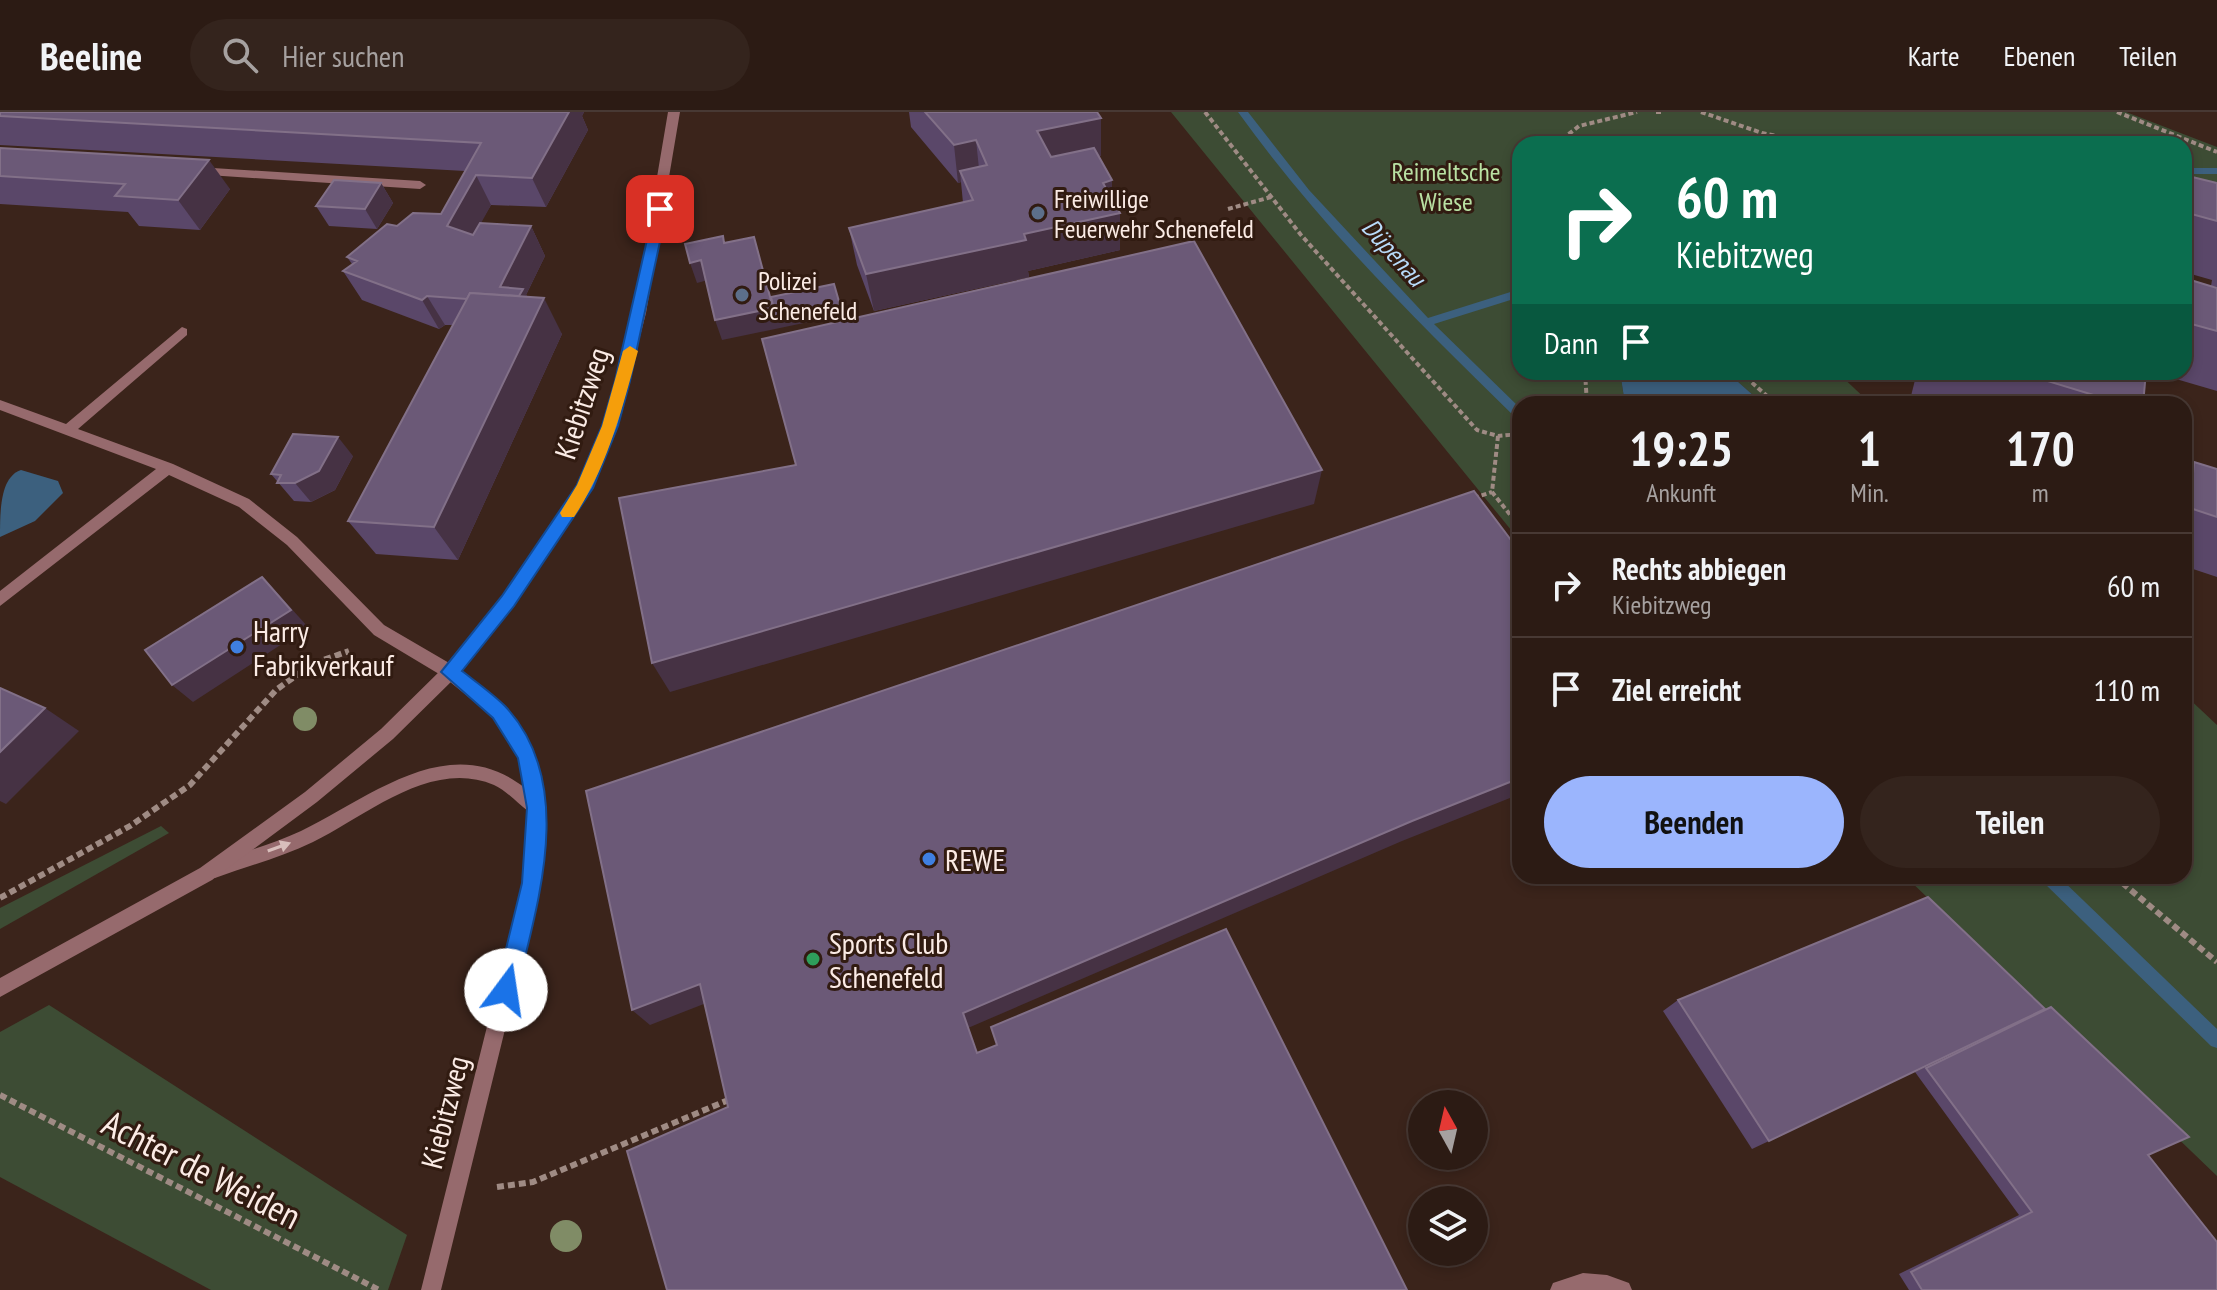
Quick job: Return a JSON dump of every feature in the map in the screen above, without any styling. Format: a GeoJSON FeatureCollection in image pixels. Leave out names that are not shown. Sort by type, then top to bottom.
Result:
{"type":"FeatureCollection","features":[{"type":"Feature","properties":{"kind":"street","name":"Kiebitzweg"},"geometry":{"type":"LineString","coordinates":[[0,988],[206,874],[322,788],[387,734],[450,672],[508,601],[585,488],[610,426],[640,313],[674,112]]}},
{"type":"Feature","properties":{"kind":"street"},"geometry":{"type":"LineString","coordinates":[[187,170],[420,185]]}},
{"type":"Feature","properties":{"kind":"street"},"geometry":{"type":"LineString","coordinates":[[67,431],[182,332]]}},
{"type":"Feature","properties":{"kind":"street"},"geometry":{"type":"LineString","coordinates":[[0,405],[168,468],[244,503],[292,541],[379,630],[450,672]]}},
{"type":"Feature","properties":{"kind":"street"},"geometry":{"type":"LineString","coordinates":[[0,600],[168,468]]}},
{"type":"Feature","properties":{"kind":"street","name":"Kiebitzweg"},"geometry":{"type":"LineString","coordinates":[[431,1290],[532,883],[537,808],[527,756],[499,712],[450,672]]}},
{"type":"Feature","properties":{"kind":"street","name":"Kiebitzweg"},"geometry":{"type":"LineString","coordinates":[[206,874],[307,836],[380,794],[428,777],[471,771],[501,780],[537,808]]}},
{"type":"Feature","properties":{"kind":"street"},"geometry":{"type":"LineString","coordinates":[[1560,1290],[1570,1285],[1606,1283],[1622,1290]]}},
{"type":"Feature","properties":{"kind":"path"},"geometry":{"type":"LineString","coordinates":[[1205,112],[1233,154],[1477,430],[1498,436],[1512,435]]}},
{"type":"Feature","properties":{"kind":"path"},"geometry":{"type":"LineString","coordinates":[[1566,136],[1579,126],[1637,112]]}},
{"type":"Feature","properties":{"kind":"path"},"geometry":{"type":"LineString","coordinates":[[1656,112],[1663,112]]}},
{"type":"Feature","properties":{"kind":"path"},"geometry":{"type":"LineString","coordinates":[[1701,112],[1776,136]]}},
{"type":"Feature","properties":{"kind":"path"},"geometry":{"type":"LineString","coordinates":[[2117,112],[2177,136]]}},
{"type":"Feature","properties":{"kind":"path"},"geometry":{"type":"LineString","coordinates":[[2192,142],[2217,152]]}},
{"type":"Feature","properties":{"kind":"path"},"geometry":{"type":"LineString","coordinates":[[1228,209],[1271,197]]}},
{"type":"Feature","properties":{"kind":"path"},"geometry":{"type":"LineString","coordinates":[[1749,380],[1767,396]]}},
{"type":"Feature","properties":{"kind":"path"},"geometry":{"type":"LineString","coordinates":[[2124,391],[2141,396]]}},
{"type":"Feature","properties":{"kind":"path"},"geometry":{"type":"LineString","coordinates":[[1498,436],[1492,492],[1512,517]]}},
{"type":"Feature","properties":{"kind":"path"},"geometry":{"type":"LineString","coordinates":[[1462,502],[1492,492]]}},
{"type":"Feature","properties":{"kind":"path"},"geometry":{"type":"LineString","coordinates":[[0,898],[130,826],[190,785],[276,690],[312,664],[349,651]]}},
{"type":"Feature","properties":{"kind":"path"},"geometry":{"type":"LineString","coordinates":[[2124,884],[2217,962]]}},
{"type":"Feature","properties":{"kind":"path","name":"Achter de Weiden"},"geometry":{"type":"LineString","coordinates":[[0,1095],[379,1290]]}},
{"type":"Feature","properties":{"kind":"path"},"geometry":{"type":"LineString","coordinates":[[497,1187],[533,1182],[738,1096]]}},
{"type":"Feature","properties":{"kind":"green space","name":"Reimeltsche Wiese"},"geometry":{"type":"Polygon","coordinates":[[[1171,112],[2126,112],[2188,136],[1512,136],[1512,380],[1621,380],[1624,396],[1512,396],[1512,531],[1171,112]]]}},
{"type":"Feature","properties":{"kind":"green space"},"geometry":{"type":"Polygon","coordinates":[[[2192,137],[2217,147],[2217,185],[2192,184],[2192,137]]]}},
{"type":"Feature","properties":{"kind":"green space"},"geometry":{"type":"Polygon","coordinates":[[[1736,380],[1846,380],[1862,396],[1754,396],[1736,380]]]}},
{"type":"Feature","properties":{"kind":"green space"},"geometry":{"type":"Polygon","coordinates":[[[2192,702],[2217,725],[2217,1176],[1913,884],[2192,884],[2192,702]]]}},
{"type":"Feature","properties":{"kind":"green space"},"geometry":{"type":"Polygon","coordinates":[[[161,826],[169,833],[0,929],[0,908],[161,826]]]}},
{"type":"Feature","properties":{"kind":"green space"},"geometry":{"type":"Polygon","coordinates":[[[49,1005],[407,1235],[388,1290],[211,1290],[0,1177],[0,1032],[49,1005]]]}},
{"type":"Feature","properties":{"kind":"water"},"geometry":{"type":"Polygon","coordinates":[[[1621,380],[1736,380],[1754,396],[1624,396],[1621,380]]]}},
{"type":"Feature","properties":{"kind":"water"},"geometry":{"type":"Polygon","coordinates":[[[21,470],[58,481],[63,493],[35,521],[0,537],[5,487],[21,470]]]}},
{"type":"Feature","properties":{"kind":"building"},"geometry":{"type":"Polygon","coordinates":[[[0,112],[569,112],[532,178],[476,175],[447,226],[473,235],[480,223],[531,226],[500,287],[523,289],[519,296],[470,293],[467,299],[427,296],[422,300],[343,271],[357,261],[347,257],[387,224],[397,226],[413,213],[441,214],[481,143],[0,116],[0,112]]]}},
{"type":"Feature","properties":{"kind":"building"},"geometry":{"type":"Polygon","coordinates":[[[925,112],[1097,112],[1101,118],[1037,131],[1051,157],[1094,148],[1112,180],[1103,183],[1120,213],[1024,234],[1026,240],[866,274],[849,228],[973,200],[960,171],[987,165],[976,140],[954,145],[925,112]]]}},
{"type":"Feature","properties":{"kind":"building"},"geometry":{"type":"Polygon","coordinates":[[[0,148],[209,160],[178,200],[115,196],[125,184],[0,176],[0,148]]]}},
{"type":"Feature","properties":{"kind":"building"},"geometry":{"type":"Polygon","coordinates":[[[2192,177],[2217,183],[2217,221],[2192,214],[2192,177]]]}},
{"type":"Feature","properties":{"kind":"building"},"geometry":{"type":"Polygon","coordinates":[[[334,180],[381,183],[365,209],[316,206],[334,180]]]}},
{"type":"Feature","properties":{"kind":"building","name":"Polizei Schenefeld"},"geometry":{"type":"Polygon","coordinates":[[[723,236],[724,243],[754,237],[773,308],[715,320],[701,260],[690,263],[685,244],[723,236]]]}},
{"type":"Feature","properties":{"kind":"building"},"geometry":{"type":"Polygon","coordinates":[[[1194,241],[1322,470],[652,663],[619,498],[796,465],[762,339],[1194,241]]]}},
{"type":"Feature","properties":{"kind":"building"},"geometry":{"type":"Polygon","coordinates":[[[2192,280],[2217,288],[2217,331],[2192,324],[2192,280]]]}},
{"type":"Feature","properties":{"kind":"building"},"geometry":{"type":"Polygon","coordinates":[[[834,284],[840,305],[776,318],[771,297],[834,284]]]}},
{"type":"Feature","properties":{"kind":"building"},"geometry":{"type":"Polygon","coordinates":[[[470,293],[544,298],[434,527],[348,521],[470,293]]]}},
{"type":"Feature","properties":{"kind":"building"},"geometry":{"type":"Polygon","coordinates":[[[2044,380],[2145,380],[2144,396],[2097,396],[2044,380]]]}},
{"type":"Feature","properties":{"kind":"building"},"geometry":{"type":"Polygon","coordinates":[[[293,434],[338,437],[319,471],[295,483],[277,483],[281,475],[271,474],[293,434]]]}},
{"type":"Feature","properties":{"kind":"building"},"geometry":{"type":"Polygon","coordinates":[[[2194,462],[2217,469],[2217,517],[2192,509],[2194,462]]]}},
{"type":"Feature","properties":{"kind":"building"},"geometry":{"type":"Polygon","coordinates":[[[1474,491],[1512,541],[1512,781],[963,1013],[977,1053],[997,1045],[991,1027],[1226,929],[1407,1290],[667,1290],[627,1151],[728,1107],[700,984],[632,1010],[586,791],[1474,491]]]}},
{"type":"Feature","properties":{"kind":"building"},"geometry":{"type":"Polygon","coordinates":[[[262,577],[291,610],[172,685],[145,650],[262,577]]]}},
{"type":"Feature","properties":{"kind":"building"},"geometry":{"type":"Polygon","coordinates":[[[0,688],[45,708],[0,752],[0,688]]]}},
{"type":"Feature","properties":{"kind":"building"},"geometry":{"type":"Polygon","coordinates":[[[1928,897],[2045,1009],[1769,1141],[1678,1000],[1928,897]]]}},
{"type":"Feature","properties":{"kind":"building"},"geometry":{"type":"Polygon","coordinates":[[[2051,1007],[2189,1137],[2148,1155],[2217,1242],[2217,1290],[1922,1290],[1911,1272],[2032,1212],[1926,1068],[2051,1007]]]}},
{"type":"Feature","properties":{"kind":"waterway","name":"Düpenau"},"geometry":{"type":"LineString","coordinates":[[1243,112],[1339,231],[1427,322]]}},
{"type":"Feature","properties":{"kind":"waterway"},"geometry":{"type":"LineString","coordinates":[[2192,171],[2217,171]]}},
{"type":"Feature","properties":{"kind":"waterway"},"geometry":{"type":"LineString","coordinates":[[1427,322],[1512,296]]}},
{"type":"Feature","properties":{"kind":"waterway","name":"Düpenau"},"geometry":{"type":"LineString","coordinates":[[1427,322],[1512,407]]}},
{"type":"Feature","properties":{"kind":"waterway","name":"Düpenau"},"geometry":{"type":"LineString","coordinates":[[2055,884],[2217,1040]]}},
{"type":"Feature","properties":{"kind":"slow traffic"},"geometry":{"type":"LineString","coordinates":[[568,513],[585,488],[610,426],[630,351]]}},
{"type":"Feature","properties":{"kind":"place","name":"Freiwillige Feuerwehr Schenefeld"},"geometry":{"type":"Point","coordinates":[1038,213]}},
{"type":"Feature","properties":{"kind":"place","name":"Polizei Schenefeld"},"geometry":{"type":"Point","coordinates":[742,295]}},
{"type":"Feature","properties":{"kind":"place","name":"Harry Fabrikverkauf"},"geometry":{"type":"Point","coordinates":[237,647]}},
{"type":"Feature","properties":{"kind":"place","name":"REWE"},"geometry":{"type":"Point","coordinates":[929,859]}},
{"type":"Feature","properties":{"kind":"place","name":"Sports Club Schenefeld"},"geometry":{"type":"Point","coordinates":[813,959]}},
{"type":"Feature","properties":{"kind":"route"},"geometry":{"type":"LineString","coordinates":[[506,990],[532,883],[537,808],[527,756],[499,712],[450,672],[508,601],[585,488],[610,426],[623,381],[660,209]]}}]}
